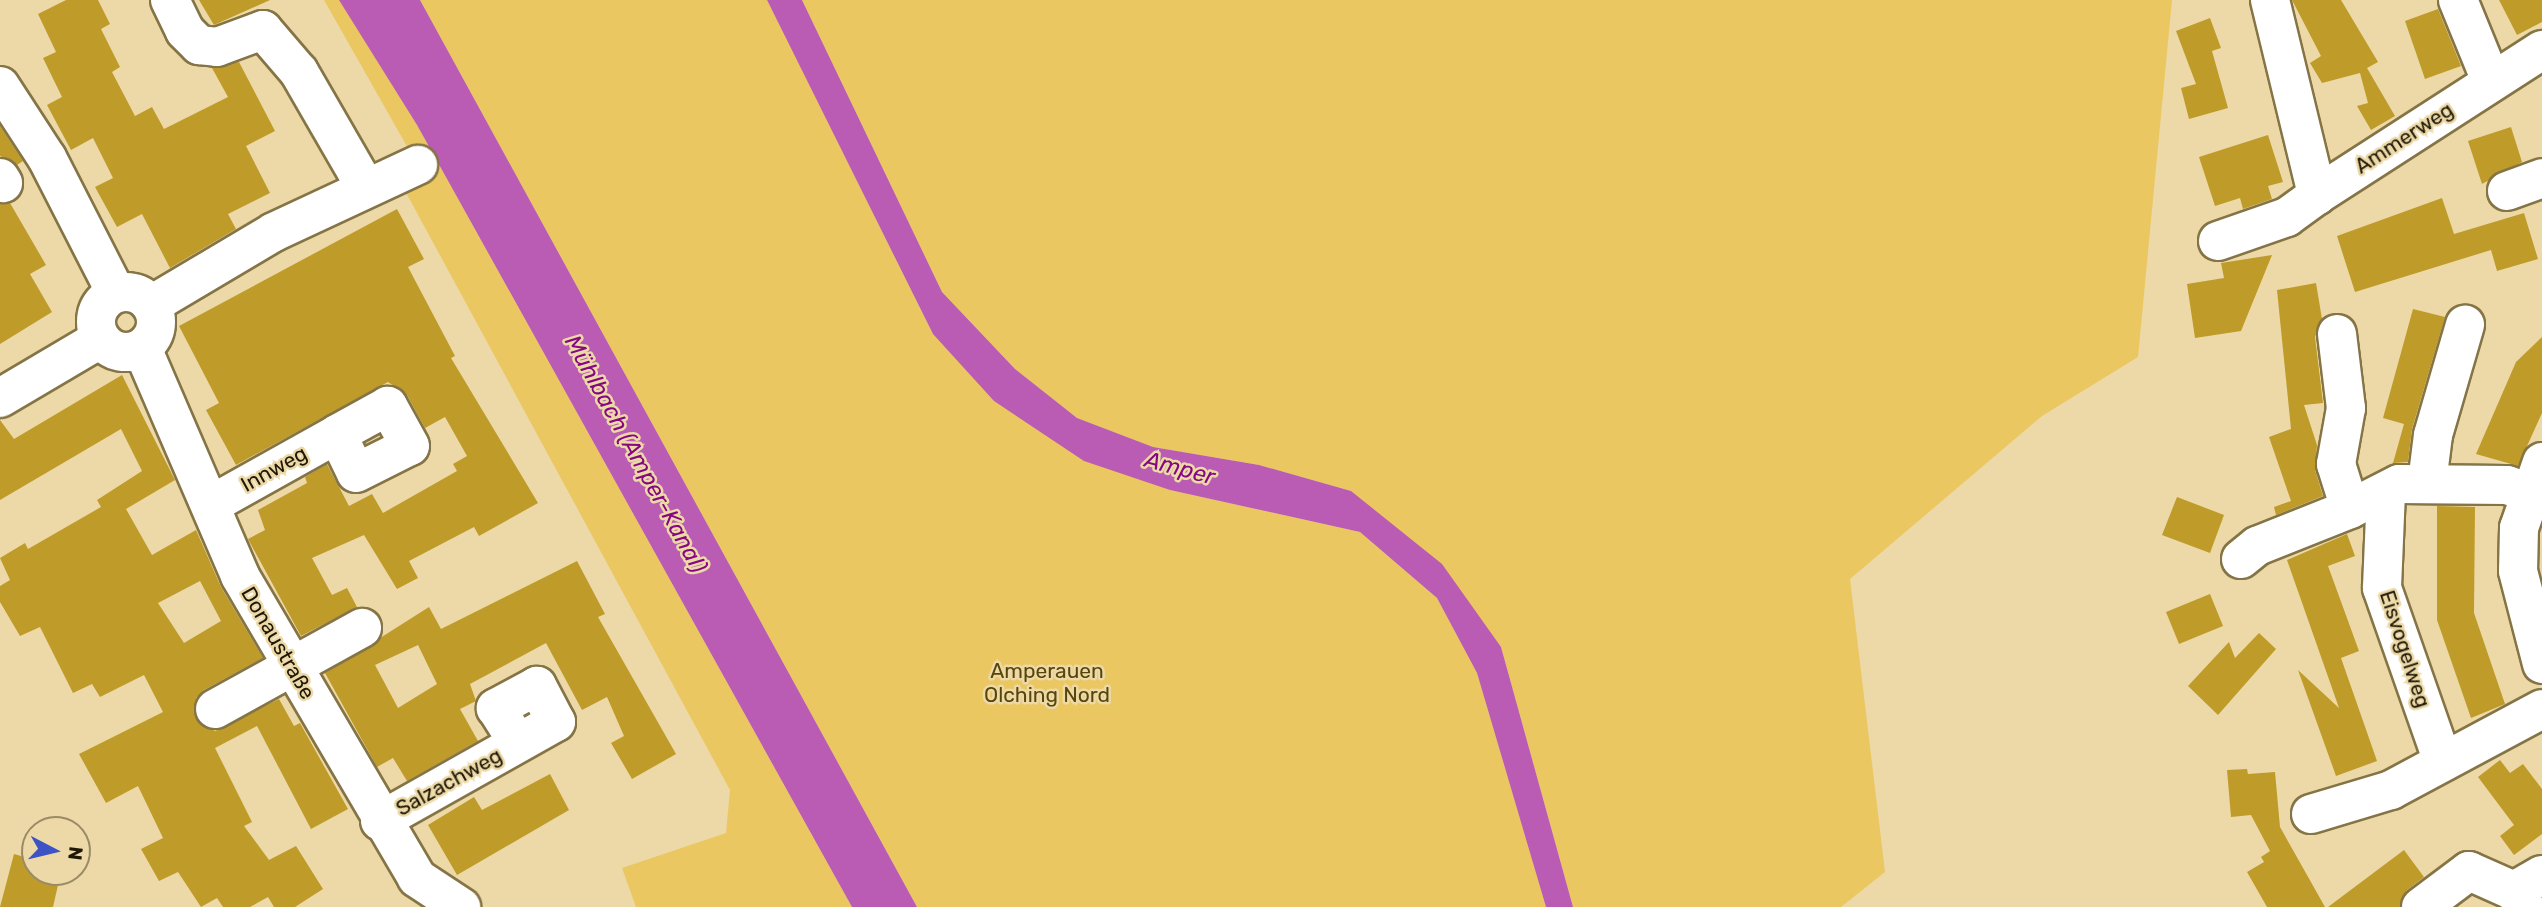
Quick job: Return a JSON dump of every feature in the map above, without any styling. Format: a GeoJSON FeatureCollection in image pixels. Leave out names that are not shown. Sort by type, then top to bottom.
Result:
{"type":"FeatureCollection","features":[{"type":"Feature","properties":{"kind":"street"},"geometry":{"type":"LineString","coordinates":[[170,0],[185,31],[200,45],[217,47],[264,30],[299,72],[366,188]]}},
{"type":"Feature","properties":{"kind":"street"},"geometry":{"type":"LineString","coordinates":[[2270,0],[2317,195]]}},
{"type":"Feature","properties":{"kind":"street"},"geometry":{"type":"LineString","coordinates":[[2458,0],[2491,81]]}},
{"type":"Feature","properties":{"kind":"street","name":"Ammerweg"},"geometry":{"type":"LineString","coordinates":[[2218,241],[2287,218],[2317,195],[2542,50]]}},
{"type":"Feature","properties":{"kind":"street"},"geometry":{"type":"LineString","coordinates":[[4,100],[47,158],[133,299],[155,329],[142,348],[117,352],[100,339],[95,322],[98,309],[133,299],[418,165]]}},
{"type":"Feature","properties":{"kind":"street"},"geometry":{"type":"LineString","coordinates":[[2507,191],[2542,178]]}},
{"type":"Feature","properties":{"kind":"street"},"geometry":{"type":"LineString","coordinates":[[2427,483],[2433,435],[2465,325]]}},
{"type":"Feature","properties":{"kind":"street"},"geometry":{"type":"LineString","coordinates":[[2337,334],[2346,408],[2336,464],[2350,509]]}},
{"type":"Feature","properties":{"kind":"street"},"geometry":{"type":"LineString","coordinates":[[0,398],[100,339]]}},
{"type":"Feature","properties":{"kind":"street","name":"Donaustraße"},"geometry":{"type":"LineString","coordinates":[[142,348],[212,505],[240,576],[380,821],[417,878],[461,907]]}},
{"type":"Feature","properties":{"kind":"street","name":"Innweg"},"geometry":{"type":"LineString","coordinates":[[212,505],[337,434]]}},
{"type":"Feature","properties":{"kind":"street"},"geometry":{"type":"LineString","coordinates":[[2241,559],[2257,546],[2350,509],[2399,484],[2507,485],[2536,478]]}},
{"type":"Feature","properties":{"kind":"street"},"geometry":{"type":"LineString","coordinates":[[2536,478],[2519,528],[2518,571],[2538,639]]}},
{"type":"Feature","properties":{"kind":"street","name":"Eisvogelweg"},"geometry":{"type":"LineString","coordinates":[[2386,492],[2382,587],[2443,762]]}},
{"type":"Feature","properties":{"kind":"street"},"geometry":{"type":"LineString","coordinates":[[215,709],[362,628]]}},
{"type":"Feature","properties":{"kind":"street"},"geometry":{"type":"LineString","coordinates":[[2311,814],[2391,790],[2542,709]]}},
{"type":"Feature","properties":{"kind":"street","name":"Salzachweg"},"geometry":{"type":"LineString","coordinates":[[380,821],[518,743]]}},
{"type":"Feature","properties":{"kind":"street"},"geometry":{"type":"LineString","coordinates":[[2421,907],[2469,871],[2527,891]]}},
{"type":"Feature","properties":{"kind":"green space"},"geometry":{"type":"Polygon","coordinates":[[[324,0],[340,0],[417,125],[852,907],[636,907],[622,868],[726,833],[730,790],[397,176],[417,164],[324,0]]]}},
{"type":"Feature","properties":{"kind":"green space","name":"Amperauen Olching Nord"},"geometry":{"type":"Polygon","coordinates":[[[420,0],[767,0],[933,334],[1170,490],[1360,532],[1437,598],[1477,673],[1546,907],[917,907],[420,0]]]}},
{"type":"Feature","properties":{"kind":"green space"},"geometry":{"type":"Polygon","coordinates":[[[802,0],[2172,0],[2138,357],[2042,416],[1850,579],[1885,872],[1841,907],[1573,907],[1501,647],[1351,491],[1259,465],[1153,447],[1077,418],[1015,369],[942,292],[802,0]]]}},
{"type":"Feature","properties":{"kind":"water","name":"Mühlbach (Amper-Kanal)"},"geometry":{"type":"Polygon","coordinates":[[[339,0],[420,0],[917,907],[852,907],[417,125],[339,0]]]}},
{"type":"Feature","properties":{"kind":"water","name":"Amper"},"geometry":{"type":"Polygon","coordinates":[[[767,0],[802,0],[942,292],[1015,369],[1077,418],[1153,447],[1259,465],[1351,491],[1442,564],[1501,647],[1573,907],[1546,907],[1477,673],[1437,598],[1360,532],[1170,490],[1084,461],[994,401],[933,334],[767,0]]]}},
{"type":"Feature","properties":{"kind":"building"},"geometry":{"type":"Polygon","coordinates":[[[66,0],[98,0],[110,24],[101,29],[120,67],[112,72],[135,116],[152,107],[164,129],[228,97],[212,68],[239,62],[275,131],[246,146],[270,193],[228,214],[236,229],[170,268],[142,214],[117,227],[95,187],[113,178],[93,138],[71,150],[47,105],[62,97],[43,58],[56,52],[38,14],[66,0]]]}},
{"type":"Feature","properties":{"kind":"building"},"geometry":{"type":"Polygon","coordinates":[[[199,0],[270,0],[214,25],[199,0]]]}},
{"type":"Feature","properties":{"kind":"building"},"geometry":{"type":"Polygon","coordinates":[[[2292,0],[2341,0],[2378,62],[2367,68],[2395,116],[2371,130],[2357,106],[2368,103],[2360,73],[2322,83],[2310,63],[2321,56],[2292,0]]]}},
{"type":"Feature","properties":{"kind":"building"},"geometry":{"type":"Polygon","coordinates":[[[2499,0],[2542,0],[2542,22],[2517,35],[2499,0]]]}},
{"type":"Feature","properties":{"kind":"building"},"geometry":{"type":"Polygon","coordinates":[[[2438,9],[2461,66],[2425,79],[2405,21],[2438,9]]]}},
{"type":"Feature","properties":{"kind":"building"},"geometry":{"type":"Polygon","coordinates":[[[2210,18],[2221,48],[2212,51],[2228,108],[2189,119],[2181,88],[2196,84],[2176,31],[2210,18]]]}},
{"type":"Feature","properties":{"kind":"building"},"geometry":{"type":"Polygon","coordinates":[[[0,126],[23,161],[17,165],[0,156],[0,126]]]}},
{"type":"Feature","properties":{"kind":"building"},"geometry":{"type":"Polygon","coordinates":[[[2511,127],[2522,162],[2482,184],[2468,141],[2511,127]]]}},
{"type":"Feature","properties":{"kind":"building"},"geometry":{"type":"Polygon","coordinates":[[[2268,135],[2283,182],[2268,186],[2272,199],[2243,209],[2240,198],[2215,206],[2199,157],[2268,135]]]}},
{"type":"Feature","properties":{"kind":"building"},"geometry":{"type":"Polygon","coordinates":[[[2442,198],[2454,234],[2524,213],[2538,259],[2497,271],[2491,250],[2355,292],[2337,236],[2442,198]]]}},
{"type":"Feature","properties":{"kind":"building"},"geometry":{"type":"Polygon","coordinates":[[[10,203],[46,265],[30,274],[52,312],[0,344],[0,204],[10,203]]]}},
{"type":"Feature","properties":{"kind":"building"},"geometry":{"type":"Polygon","coordinates":[[[397,209],[424,259],[408,267],[455,356],[451,358],[538,503],[479,536],[474,527],[409,561],[418,578],[397,589],[364,535],[312,558],[332,595],[347,588],[357,607],[301,636],[248,539],[265,530],[258,510],[307,483],[305,477],[327,464],[349,506],[372,494],[383,513],[457,471],[453,464],[467,456],[445,417],[425,428],[407,395],[388,382],[236,465],[206,410],[219,403],[179,326],[397,209]]]}},
{"type":"Feature","properties":{"kind":"building"},"geometry":{"type":"Polygon","coordinates":[[[2272,255],[2241,331],[2195,338],[2187,284],[2224,278],[2221,263],[2272,255]]]}},
{"type":"Feature","properties":{"kind":"building"},"geometry":{"type":"Polygon","coordinates":[[[2316,283],[2322,319],[2315,337],[2323,403],[2304,405],[2317,445],[2315,470],[2323,496],[2276,515],[2274,507],[2291,501],[2269,437],[2291,429],[2277,290],[2316,283]]]}},
{"type":"Feature","properties":{"kind":"building"},"geometry":{"type":"Polygon","coordinates":[[[2413,309],[2445,317],[2412,429],[2408,462],[2393,463],[2404,424],[2383,418],[2413,309]]]}},
{"type":"Feature","properties":{"kind":"building"},"geometry":{"type":"Polygon","coordinates":[[[2542,337],[2542,413],[2518,466],[2476,454],[2516,362],[2542,337]]]}},
{"type":"Feature","properties":{"kind":"building"},"geometry":{"type":"Polygon","coordinates":[[[122,375],[175,480],[126,509],[152,555],[196,530],[221,587],[263,658],[204,690],[196,698],[196,719],[215,731],[279,699],[294,726],[300,723],[348,809],[311,829],[257,726],[215,748],[252,822],[244,826],[269,860],[296,846],[323,889],[295,907],[274,907],[268,897],[250,907],[223,907],[217,898],[201,907],[178,872],[159,881],[141,849],[163,838],[138,786],[106,803],[79,754],[163,712],[144,675],[100,697],[92,684],[73,693],[40,627],[20,636],[0,602],[0,586],[10,580],[0,558],[25,543],[28,549],[101,507],[97,500],[142,471],[121,429],[0,500],[0,420],[14,439],[122,375]],[[200,581],[158,603],[184,643],[221,621],[200,581]]]}},
{"type":"Feature","properties":{"kind":"building"},"geometry":{"type":"Polygon","coordinates":[[[2177,497],[2224,515],[2210,553],[2162,535],[2177,497]]]}},
{"type":"Feature","properties":{"kind":"building"},"geometry":{"type":"Polygon","coordinates":[[[2437,506],[2475,507],[2474,613],[2505,704],[2471,718],[2437,620],[2437,506]]]}},
{"type":"Feature","properties":{"kind":"building"},"geometry":{"type":"Polygon","coordinates":[[[2347,534],[2355,556],[2328,566],[2359,651],[2341,658],[2377,761],[2336,776],[2298,670],[2339,708],[2287,560],[2347,534]]]}},
{"type":"Feature","properties":{"kind":"building"},"geometry":{"type":"Polygon","coordinates":[[[577,561],[605,614],[598,617],[676,754],[632,779],[611,743],[624,736],[607,697],[582,710],[546,643],[470,684],[476,701],[460,709],[478,741],[407,781],[393,758],[377,767],[325,673],[429,607],[441,629],[577,561]],[[418,645],[375,665],[398,708],[437,684],[418,645]]]}},
{"type":"Feature","properties":{"kind":"building"},"geometry":{"type":"Polygon","coordinates":[[[2210,594],[2223,626],[2179,644],[2166,612],[2210,594]]]}},
{"type":"Feature","properties":{"kind":"building"},"geometry":{"type":"Polygon","coordinates":[[[2259,633],[2276,649],[2218,715],[2188,686],[2229,642],[2235,658],[2259,633]]]}},
{"type":"Feature","properties":{"kind":"building"},"geometry":{"type":"Polygon","coordinates":[[[2500,760],[2510,773],[2523,764],[2542,789],[2542,834],[2514,855],[2500,836],[2514,825],[2478,777],[2500,760]]]}},
{"type":"Feature","properties":{"kind":"building"},"geometry":{"type":"Polygon","coordinates":[[[2247,769],[2248,774],[2275,772],[2280,827],[2325,907],[2267,907],[2247,872],[2264,862],[2261,857],[2270,851],[2251,815],[2231,817],[2227,770],[2247,769]]]}},
{"type":"Feature","properties":{"kind":"building"},"geometry":{"type":"Polygon","coordinates":[[[550,774],[569,810],[457,875],[428,825],[474,797],[482,810],[550,774]]]}},
{"type":"Feature","properties":{"kind":"building"},"geometry":{"type":"Polygon","coordinates":[[[2404,850],[2424,877],[2407,890],[2400,907],[2328,907],[2404,850]]]}},
{"type":"Feature","properties":{"kind":"building"},"geometry":{"type":"Polygon","coordinates":[[[14,854],[21,856],[21,886],[58,886],[53,907],[0,907],[14,854]]]}}]}
